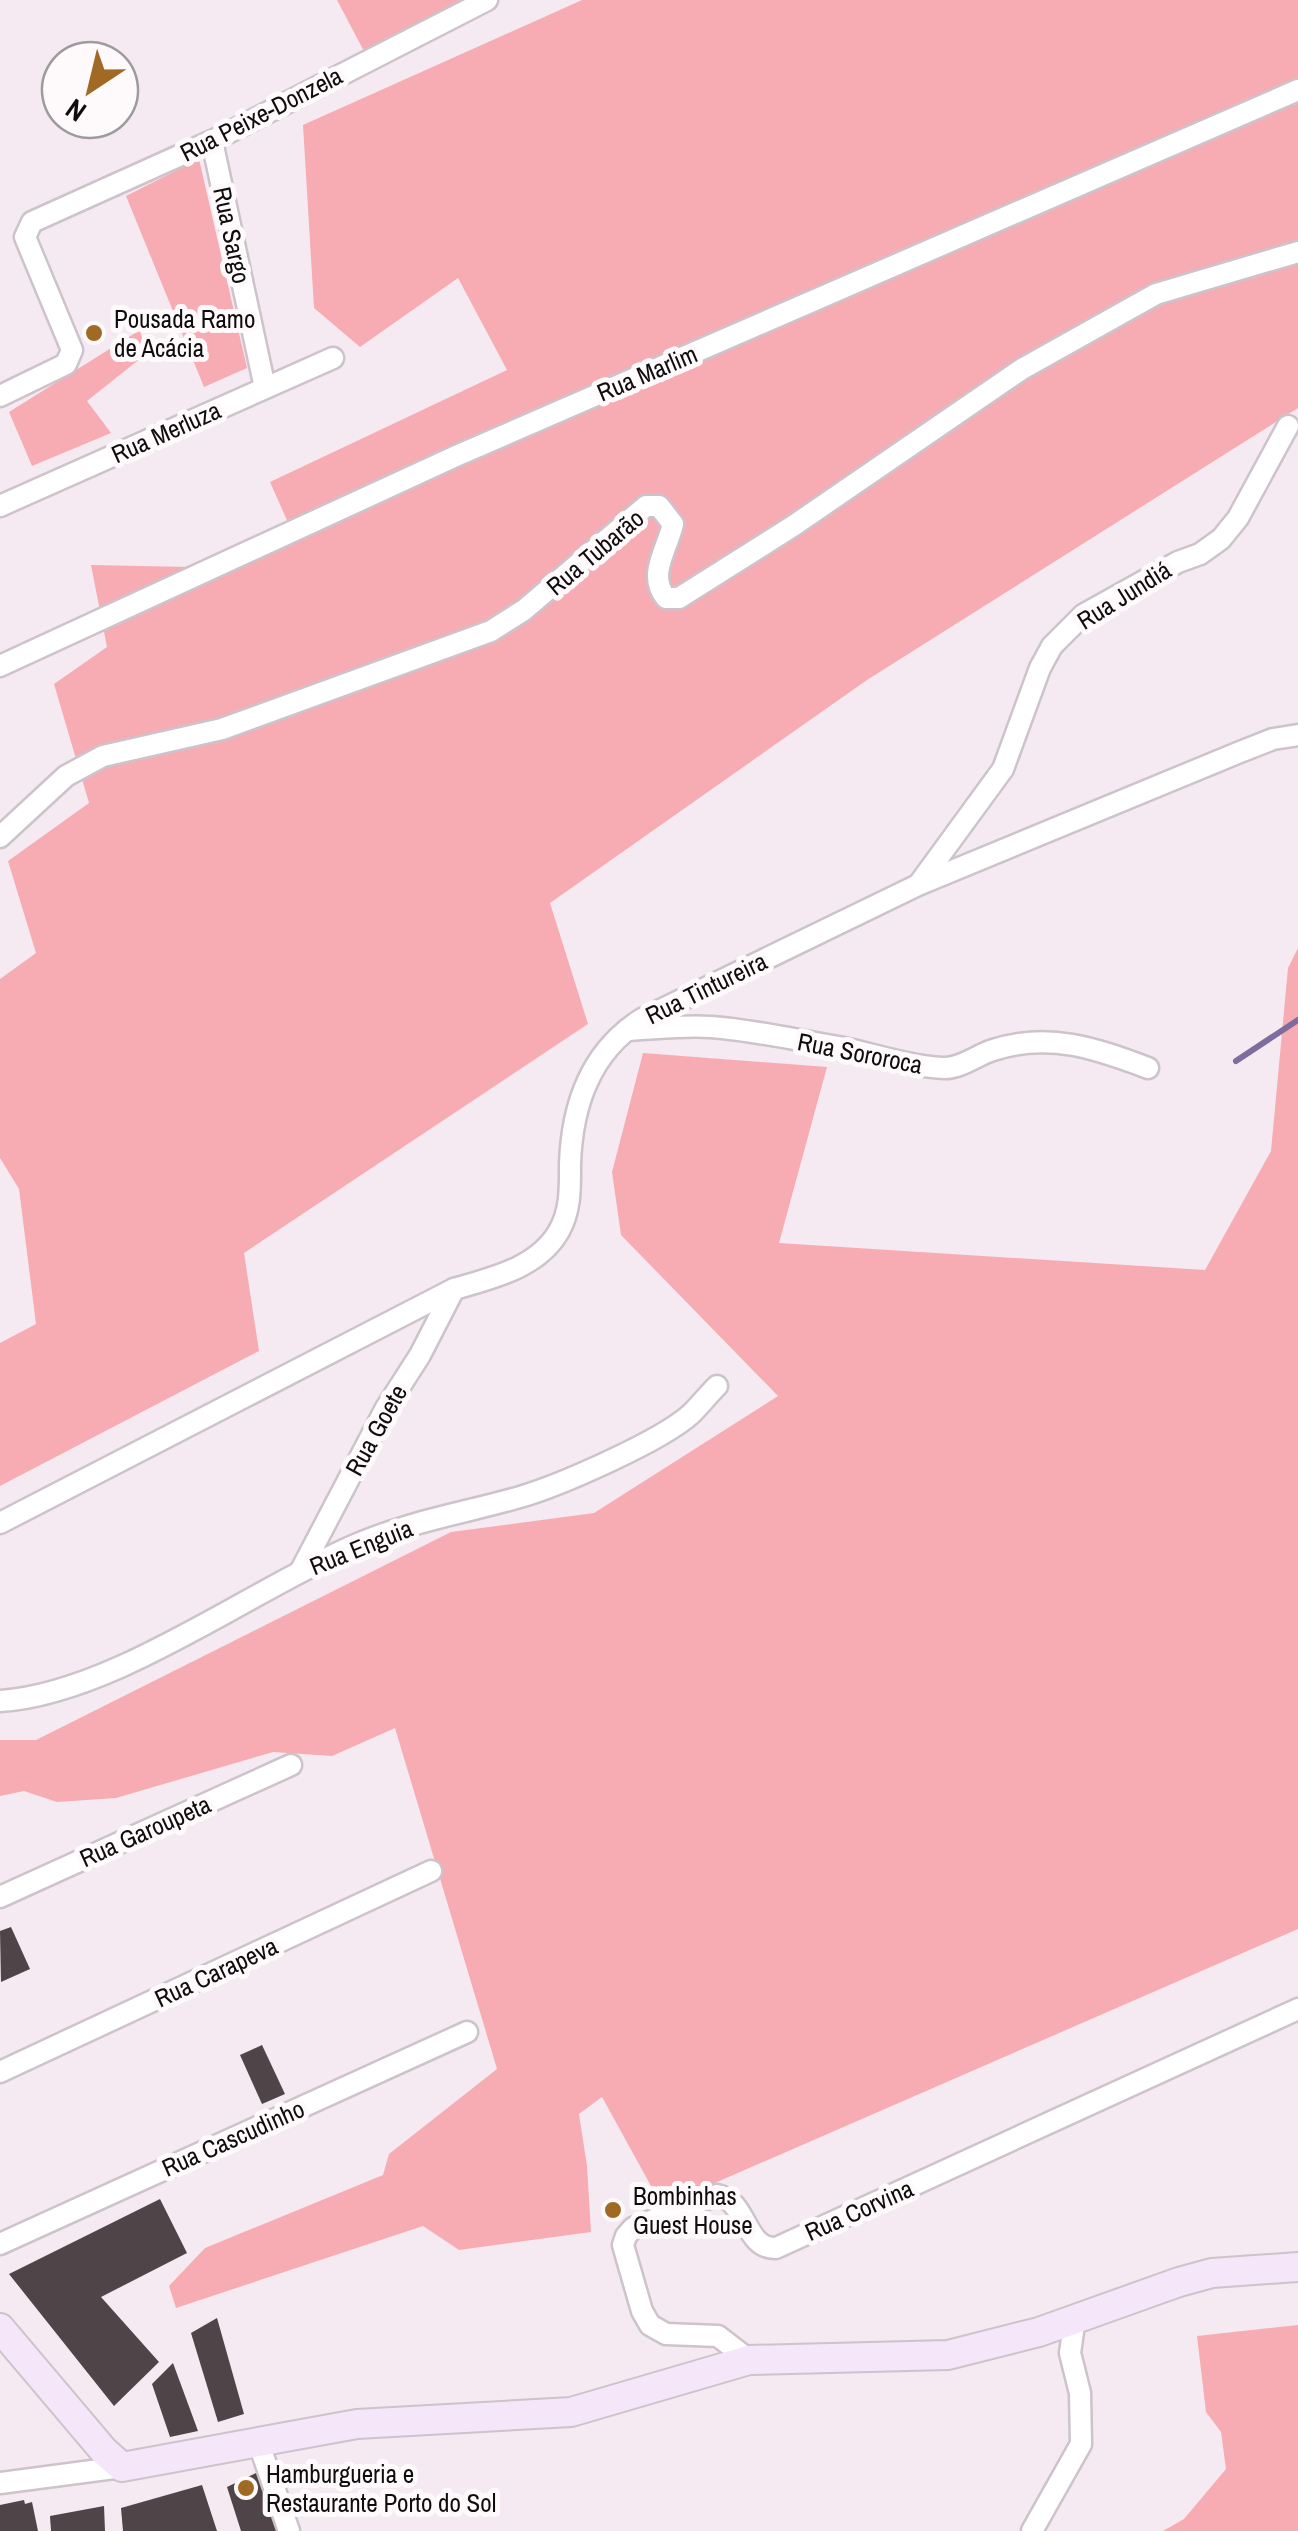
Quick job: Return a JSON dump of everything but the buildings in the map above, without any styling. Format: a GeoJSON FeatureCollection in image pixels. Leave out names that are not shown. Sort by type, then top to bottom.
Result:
{"type":"FeatureCollection","features":[{"type":"Feature","properties":{"kind":"main road"},"geometry":{"type":"LineString","coordinates":[[0,2328],[122,2467],[394,2420],[571,2412],[749,2360],[948,2355],[1039,2332],[1212,2273],[1298,2267]]}},
{"type":"Feature","properties":{"kind":"street","name":"Rua Peixe-Donzela"},"geometry":{"type":"LineString","coordinates":[[0,396],[66,364],[72,350],[25,237],[32,222],[212,141],[487,0]]}},
{"type":"Feature","properties":{"kind":"street","name":"Rua Marlim"},"geometry":{"type":"LineString","coordinates":[[0,666],[456,456],[1298,90]]}},
{"type":"Feature","properties":{"kind":"street","name":"Rua Sargo"},"geometry":{"type":"LineString","coordinates":[[212,141],[265,388]]}},
{"type":"Feature","properties":{"kind":"street","name":"Rua Tubarão"},"geometry":{"type":"LineString","coordinates":[[0,838],[66,776],[103,756],[222,729],[490,631],[524,610],[646,506],[660,506],[672,524],[656,572],[656,587],[666,598],[679,598],[793,526],[1022,369],[1156,294],[1298,252]]}},
{"type":"Feature","properties":{"kind":"street","name":"Rua Merluza"},"geometry":{"type":"LineString","coordinates":[[0,506],[332,358]]}},
{"type":"Feature","properties":{"kind":"street","name":"Rua Jundiá"},"geometry":{"type":"LineString","coordinates":[[918,886],[1002,768],[1052,646],[1083,615],[1178,562],[1200,554],[1221,539],[1238,518],[1288,426]]}},
{"type":"Feature","properties":{"kind":"street","name":"Rua Tintureira"},"geometry":{"type":"LineString","coordinates":[[0,1524],[454,1289],[506,1274],[533,1258],[558,1234],[569,1207],[576,1108],[589,1076],[625,1030],[660,1009],[918,886],[1240,752],[1298,734]]}},
{"type":"Feature","properties":{"kind":"street","name":"Rua Sororoca"},"geometry":{"type":"LineString","coordinates":[[625,1030],[706,1026],[745,1030],[897,1062],[950,1068],[1008,1046],[1056,1040],[1091,1047],[1148,1068]]}},
{"type":"Feature","properties":{"kind":"street","name":"Rua Goete"},"geometry":{"type":"LineString","coordinates":[[300,1572],[454,1289]]}},
{"type":"Feature","properties":{"kind":"street","name":"Rua Enguia"},"geometry":{"type":"LineString","coordinates":[[0,1701],[30,1699],[136,1658],[387,1531],[523,1496],[560,1482],[662,1434],[689,1416],[717,1386]]}},
{"type":"Feature","properties":{"kind":"street","name":"Rua Garoupeta"},"geometry":{"type":"LineString","coordinates":[[0,1897],[291,1765]]}},
{"type":"Feature","properties":{"kind":"street","name":"Rua Carapeva"},"geometry":{"type":"LineString","coordinates":[[0,2072],[432,1871]]}},
{"type":"Feature","properties":{"kind":"street","name":"Rua Corvina"},"geometry":{"type":"LineString","coordinates":[[749,2360],[718,2336],[666,2334],[650,2325],[642,2311],[623,2245],[634,2228],[717,2196],[727,2197],[736,2204],[757,2241],[766,2248],[776,2248],[1298,2009]]}},
{"type":"Feature","properties":{"kind":"street","name":"Rua Cascudinho"},"geometry":{"type":"LineString","coordinates":[[0,2244],[467,2032]]}},
{"type":"Feature","properties":{"kind":"street"},"geometry":{"type":"LineString","coordinates":[[1032,2531],[1082,2444],[1080,2393],[1070,2353],[1075,2318]]}},
{"type":"Feature","properties":{"kind":"street"},"geometry":{"type":"LineString","coordinates":[[258,2441],[289,2531]]}},
{"type":"Feature","properties":{"kind":"street"},"geometry":{"type":"LineString","coordinates":[[0,2484],[122,2467]]}},
{"type":"Feature","properties":{"kind":"shaded area"},"geometry":{"type":"Polygon","coordinates":[[[337,0],[480,0],[367,57],[337,0]]]}},
{"type":"Feature","properties":{"kind":"shaded area"},"geometry":{"type":"Polygon","coordinates":[[[582,0],[1298,0],[1298,408],[867,680],[550,903],[588,1024],[244,1253],[259,1351],[0,1486],[0,1343],[36,1324],[19,1189],[0,1158],[0,979],[36,953],[8,861],[89,803],[54,684],[107,647],[91,565],[239,568],[294,536],[270,482],[507,370],[458,278],[360,347],[314,308],[303,125],[582,0]]]}},
{"type":"Feature","properties":{"kind":"shaded area"},"geometry":{"type":"Polygon","coordinates":[[[199,159],[247,368],[204,387],[126,196],[199,159]]]}},
{"type":"Feature","properties":{"kind":"shaded area"},"geometry":{"type":"Polygon","coordinates":[[[140,330],[146,354],[87,401],[111,433],[32,466],[9,412],[140,330]]]}},
{"type":"Feature","properties":{"kind":"shaded area"},"geometry":{"type":"Polygon","coordinates":[[[1298,948],[1298,1929],[662,2206],[602,2097],[579,2114],[591,2232],[459,2250],[423,2226],[176,2308],[169,2286],[205,2248],[383,2175],[389,2154],[497,2069],[395,1728],[332,1756],[273,1752],[116,1798],[57,1802],[24,1791],[0,1796],[0,1740],[36,1740],[451,1532],[594,1513],[778,1396],[621,1235],[612,1172],[643,1053],[827,1067],[779,1243],[1205,1270],[1271,1151],[1288,968],[1298,948]]]}},
{"type":"Feature","properties":{"kind":"shaded area"},"geometry":{"type":"Polygon","coordinates":[[[1298,2325],[1298,2531],[1163,2531],[1184,2519],[1226,2469],[1221,2432],[1206,2412],[1197,2336],[1298,2325]]]}},
{"type":"Feature","properties":{"kind":"waterway"},"geometry":{"type":"LineString","coordinates":[[1236,1061],[1298,1020]]}},
{"type":"Feature","properties":{"kind":"place","name":"Pousada Ramo de Acácia"},"geometry":{"type":"Point","coordinates":[94,333]}},
{"type":"Feature","properties":{"kind":"place","name":"Bombinhas Guest House"},"geometry":{"type":"Point","coordinates":[613,2210]}},
{"type":"Feature","properties":{"kind":"place","name":"Hamburgueria e Restaurante Porto do Sol"},"geometry":{"type":"Point","coordinates":[246,2488]}}]}
